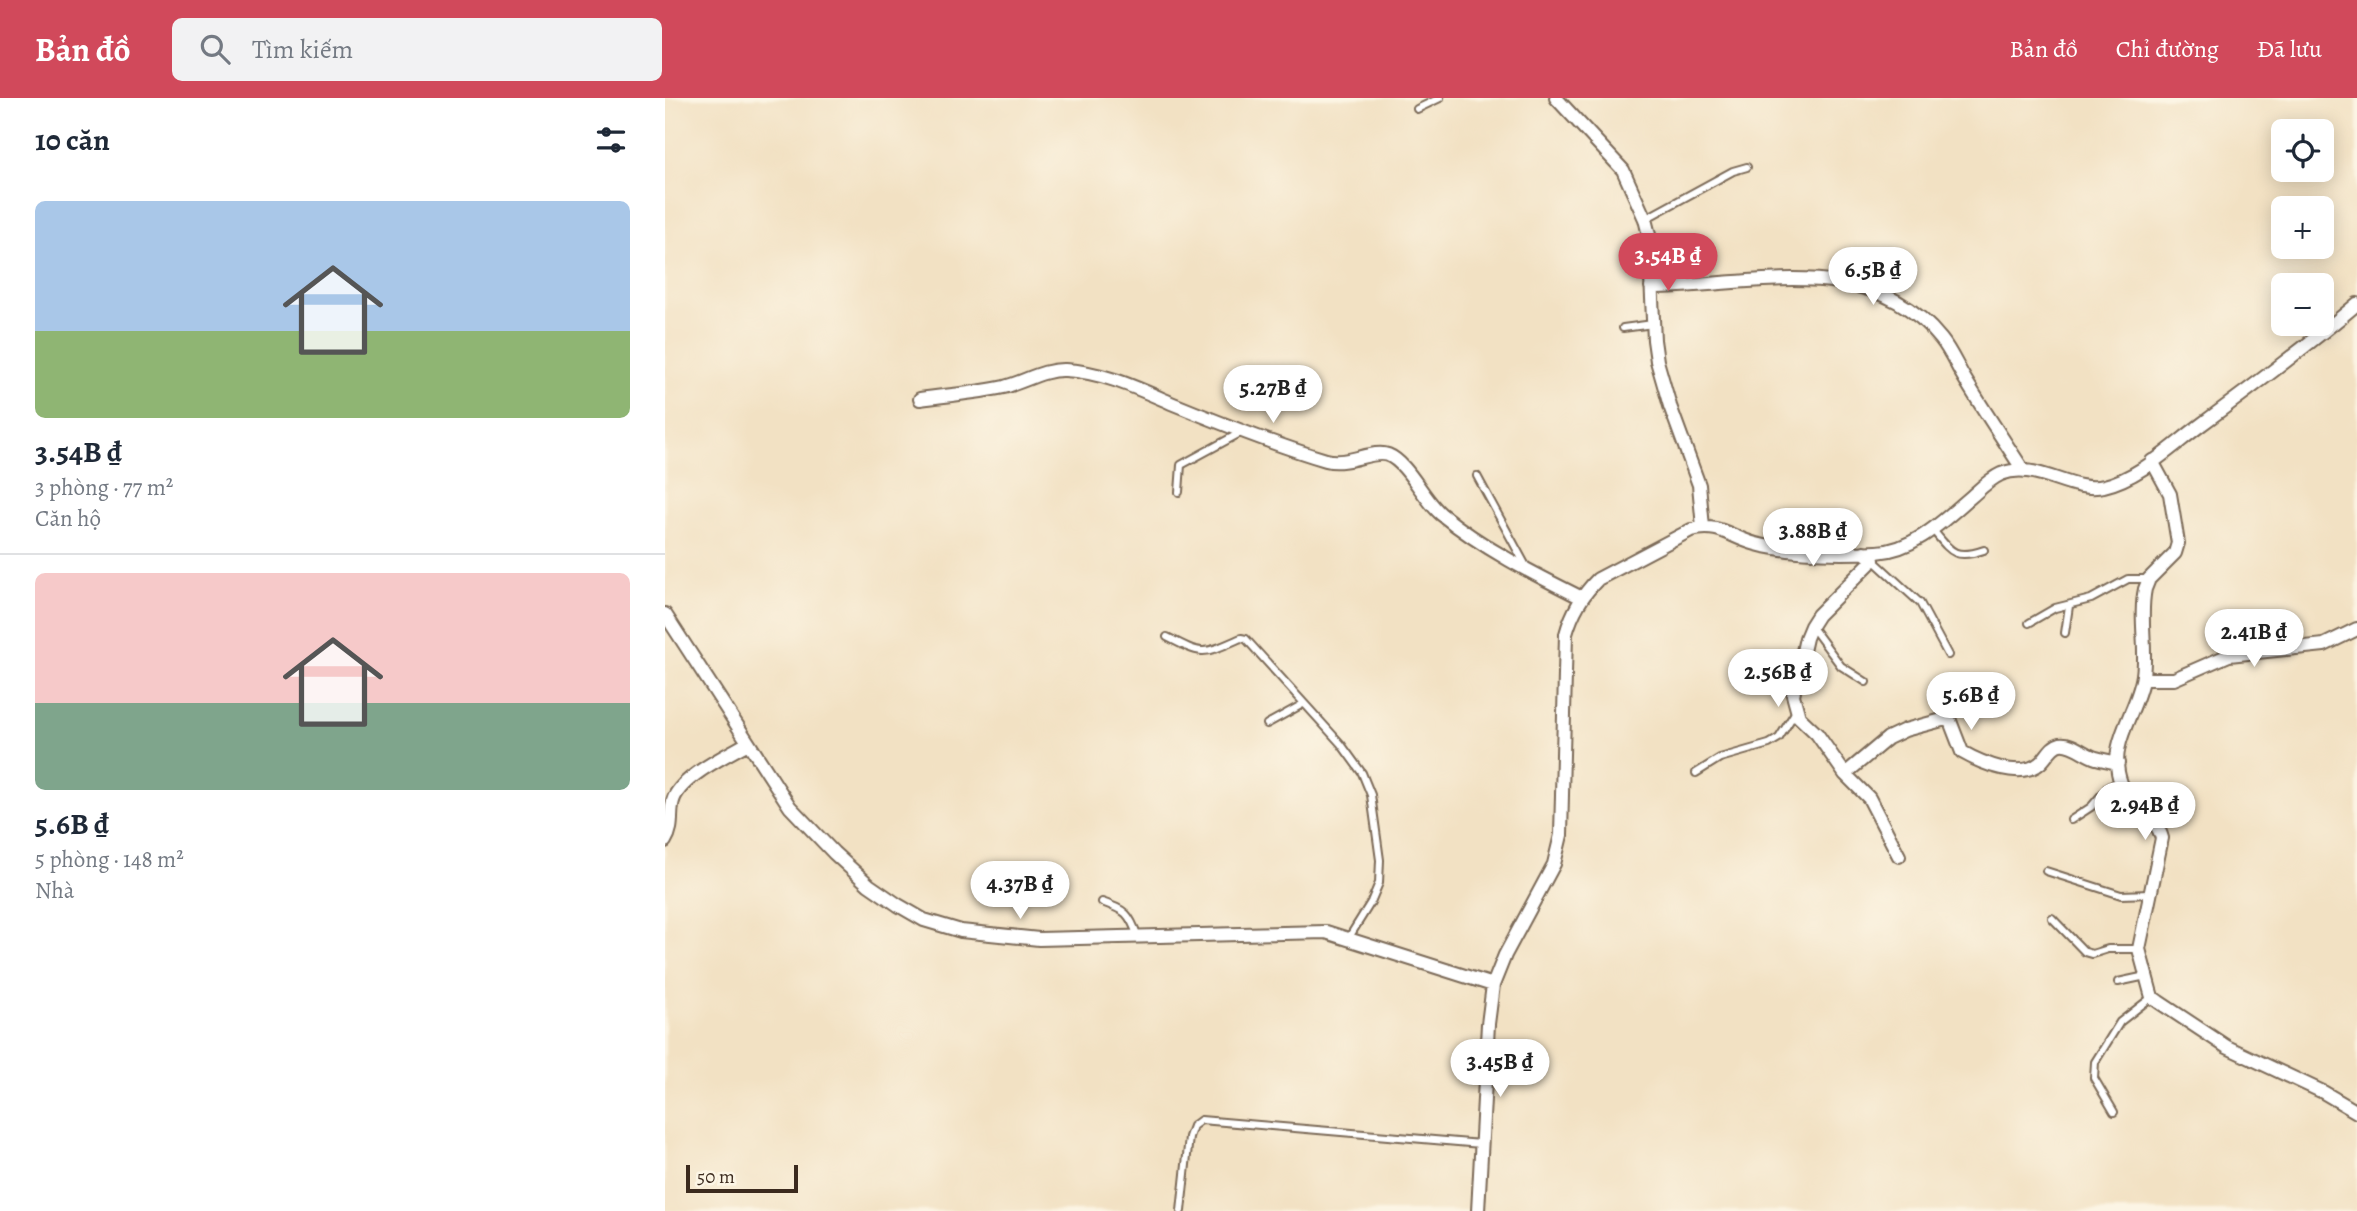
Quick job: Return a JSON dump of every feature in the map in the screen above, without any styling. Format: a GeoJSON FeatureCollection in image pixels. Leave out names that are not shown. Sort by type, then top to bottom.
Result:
{"type":"FeatureCollection","features":[{"type":"Feature","properties":{"kind":"street"},"geometry":{"type":"LineString","coordinates":[[1556,98],[1623,170],[1645,219],[1649,235],[1657,360],[1670,406],[1699,485],[1703,527]]}},
{"type":"Feature","properties":{"kind":"street"},"geometry":{"type":"LineString","coordinates":[[1651,287],[1693,287],[1751,279],[1828,280],[1878,291],[1906,306],[1942,340],[2023,470]]}},
{"type":"Feature","properties":{"kind":"street"},"geometry":{"type":"LineString","coordinates":[[1478,1211],[1493,985],[1505,955],[1554,864],[1561,835],[1566,634],[1582,598],[1598,579],[1691,530],[1703,527],[1717,528],[1756,544],[1778,548],[1869,556],[1894,549],[1932,529],[1990,480],[2011,471],[2023,470],[2092,488],[2108,486],[2129,477],[2152,461],[2307,346],[2357,304]]}},
{"type":"Feature","properties":{"kind":"street"},"geometry":{"type":"LineString","coordinates":[[920,399],[1004,387],[1055,370],[1066,370],[1127,383],[1242,432],[1336,462],[1388,455],[1403,467],[1437,511],[1494,553],[1582,598]]}},
{"type":"Feature","properties":{"kind":"street"},"geometry":{"type":"LineString","coordinates":[[2152,461],[2170,494],[2178,543],[2175,553],[2150,579],[2143,598],[2143,679],[2120,741],[2117,763],[2121,782],[2134,802],[2157,825],[2162,838],[2139,949],[2152,997],[2227,1047],[2323,1091],[2357,1112]]}},
{"type":"Feature","properties":{"kind":"street"},"geometry":{"type":"LineString","coordinates":[[1869,556],[1811,626],[1793,695],[1796,711],[1804,723],[1817,734],[1846,774],[1869,798],[1899,856]]}},
{"type":"Feature","properties":{"kind":"street"},"geometry":{"type":"LineString","coordinates":[[666,618],[790,807],[869,885],[924,920],[961,931],[1039,939],[1326,932],[1493,985]]}},
{"type":"Feature","properties":{"kind":"street"},"geometry":{"type":"LineString","coordinates":[[2143,679],[2174,679],[2229,655],[2325,645],[2357,629]]}},
{"type":"Feature","properties":{"kind":"street"},"geometry":{"type":"LineString","coordinates":[[1846,774],[1888,738],[1905,730],[1946,719],[1951,721],[1962,752],[1991,765],[2018,770],[2033,768],[2056,745],[2063,744],[2096,758],[2117,763]]}},
{"type":"Feature","properties":{"kind":"street"},"geometry":{"type":"LineString","coordinates":[[665,841],[673,822],[669,801],[696,775],[748,743]]}},
{"type":"Feature","properties":{"kind":"lane"},"geometry":{"type":"LineString","coordinates":[[1417,109],[1440,98]]}},
{"type":"Feature","properties":{"kind":"lane"},"geometry":{"type":"LineString","coordinates":[[1645,219],[1733,171],[1747,167]]}},
{"type":"Feature","properties":{"kind":"lane"},"geometry":{"type":"LineString","coordinates":[[1623,328],[1653,324]]}},
{"type":"Feature","properties":{"kind":"lane"},"geometry":{"type":"LineString","coordinates":[[1179,492],[1181,465],[1242,432]]}},
{"type":"Feature","properties":{"kind":"lane"},"geometry":{"type":"LineString","coordinates":[[1477,476],[1529,571]]}},
{"type":"Feature","properties":{"kind":"lane"},"geometry":{"type":"LineString","coordinates":[[1932,529],[1947,547],[1957,553],[1967,556],[1984,550]]}},
{"type":"Feature","properties":{"kind":"lane"},"geometry":{"type":"LineString","coordinates":[[1869,556],[1920,603],[1948,655]]}},
{"type":"Feature","properties":{"kind":"lane"},"geometry":{"type":"LineString","coordinates":[[2029,624],[2055,608],[2091,599],[2128,579],[2150,579]]}},
{"type":"Feature","properties":{"kind":"lane"},"geometry":{"type":"LineString","coordinates":[[2066,633],[2069,606]]}},
{"type":"Feature","properties":{"kind":"lane"},"geometry":{"type":"LineString","coordinates":[[1811,626],[1841,666],[1866,682]]}},
{"type":"Feature","properties":{"kind":"lane"},"geometry":{"type":"LineString","coordinates":[[1167,637],[1197,652],[1206,652],[1241,638],[1246,639],[1341,744],[1361,772],[1371,795],[1380,860],[1379,883],[1371,902],[1348,939]]}},
{"type":"Feature","properties":{"kind":"lane"},"geometry":{"type":"LineString","coordinates":[[1267,724],[1303,704]]}},
{"type":"Feature","properties":{"kind":"lane"},"geometry":{"type":"LineString","coordinates":[[1696,774],[1720,758],[1769,744],[1779,738],[1796,711]]}},
{"type":"Feature","properties":{"kind":"lane"},"geometry":{"type":"LineString","coordinates":[[2071,820],[2091,807],[2108,787],[2121,782]]}},
{"type":"Feature","properties":{"kind":"lane"},"geometry":{"type":"LineString","coordinates":[[2157,825],[2175,818],[2183,791]]}},
{"type":"Feature","properties":{"kind":"lane"},"geometry":{"type":"LineString","coordinates":[[2046,871],[2121,895],[2150,894]]}},
{"type":"Feature","properties":{"kind":"lane"},"geometry":{"type":"LineString","coordinates":[[1102,902],[1125,911],[1132,920],[1138,937]]}},
{"type":"Feature","properties":{"kind":"lane"},"geometry":{"type":"LineString","coordinates":[[2052,918],[2085,952],[2092,954],[2109,949],[2139,949]]}},
{"type":"Feature","properties":{"kind":"lane"},"geometry":{"type":"LineString","coordinates":[[2119,982],[2146,976]]}},
{"type":"Feature","properties":{"kind":"lane"},"geometry":{"type":"LineString","coordinates":[[2114,1112],[2094,1077],[2095,1062],[2120,1022],[2152,997]]}},
{"type":"Feature","properties":{"kind":"lane"},"geometry":{"type":"LineString","coordinates":[[1181,1211],[1189,1137],[1193,1126],[1201,1120],[1481,1144]]}}]}
